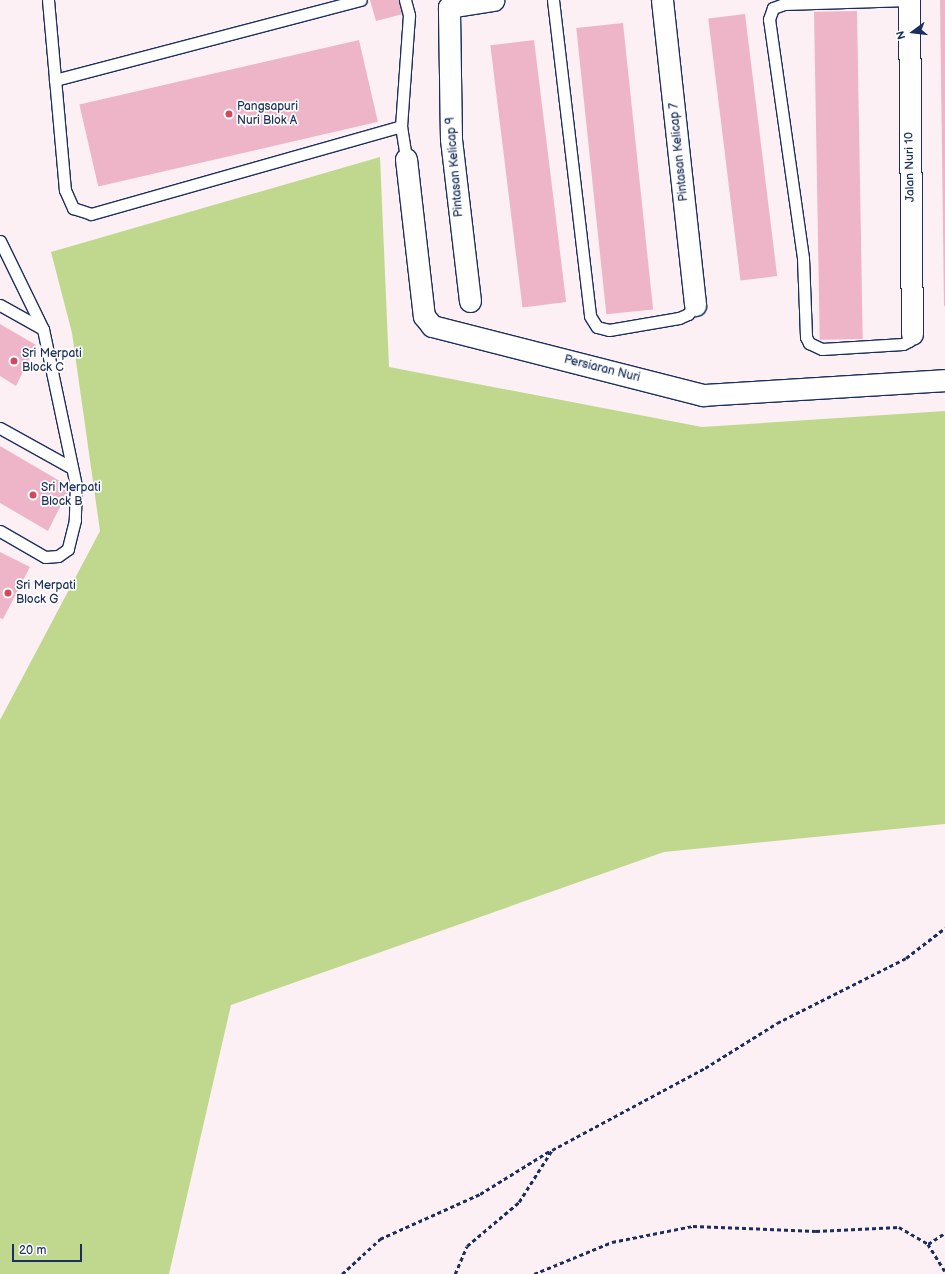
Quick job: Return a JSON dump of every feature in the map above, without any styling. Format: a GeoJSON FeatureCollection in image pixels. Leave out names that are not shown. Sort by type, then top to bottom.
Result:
{"type":"FeatureCollection","features":[{"type":"Feature","properties":{"kind":"street"},"geometry":{"type":"LineString","coordinates":[[445,4],[493,0]]}},
{"type":"Feature","properties":{"kind":"street","name":"Pintasan Kelicap 7"},"geometry":{"type":"LineString","coordinates":[[662,0],[695,305]]}},
{"type":"Feature","properties":{"kind":"street","name":"Jalan Nuri 10"},"geometry":{"type":"LineString","coordinates":[[909,0],[912,334]]}},
{"type":"Feature","properties":{"kind":"street","name":"Pintasan Kelicap 9"},"geometry":{"type":"LineString","coordinates":[[445,4],[451,139],[470,301]]}},
{"type":"Feature","properties":{"kind":"street","name":"Persiaran Nuri"},"geometry":{"type":"LineString","coordinates":[[406,159],[424,316],[432,326],[703,395],[945,380]]}},
{"type":"Feature","properties":{"kind":"lane"},"geometry":{"type":"LineString","coordinates":[[48,0],[65,190],[73,208],[91,214],[401,126]]}},
{"type":"Feature","properties":{"kind":"lane"},"geometry":{"type":"LineString","coordinates":[[55,80],[361,0]]}},
{"type":"Feature","properties":{"kind":"lane"},"geometry":{"type":"LineString","coordinates":[[405,0],[409,14],[401,126],[406,159]]}},
{"type":"Feature","properties":{"kind":"lane"},"geometry":{"type":"LineString","coordinates":[[554,0],[590,316],[597,327],[609,330],[679,318],[688,314],[695,305]]}},
{"type":"Feature","properties":{"kind":"lane"},"geometry":{"type":"LineString","coordinates":[[909,0],[784,4],[773,8],[769,19],[803,258],[806,337],[809,343],[822,349],[902,344],[909,341],[912,334]]}},
{"type":"Feature","properties":{"kind":"lane"},"geometry":{"type":"LineString","coordinates":[[0,241],[43,329],[64,421],[70,467],[76,485],[75,520],[68,549],[58,556],[45,557],[0,531]]}},
{"type":"Feature","properties":{"kind":"lane"},"geometry":{"type":"LineString","coordinates":[[0,305],[43,329]]}},
{"type":"Feature","properties":{"kind":"lane"},"geometry":{"type":"LineString","coordinates":[[0,428],[70,467]]}},
{"type":"Feature","properties":{"kind":"path"},"geometry":{"type":"LineString","coordinates":[[342,1274],[380,1239],[480,1194],[552,1150],[705,1068],[777,1023],[906,958],[945,928]]}},
{"type":"Feature","properties":{"kind":"path"},"geometry":{"type":"LineString","coordinates":[[455,1274],[467,1246],[519,1202],[552,1150]]}},
{"type":"Feature","properties":{"kind":"path"},"geometry":{"type":"LineString","coordinates":[[534,1274],[612,1242],[692,1226],[816,1232],[899,1227],[928,1244],[945,1271]]}},
{"type":"Feature","properties":{"kind":"path"},"geometry":{"type":"LineString","coordinates":[[928,1244],[945,1233]]}},
{"type":"Feature","properties":{"kind":"green space"},"geometry":{"type":"Polygon","coordinates":[[[380,157],[389,367],[702,427],[945,411],[945,824],[664,852],[231,1005],[169,1274],[0,1274],[0,720],[100,531],[72,333],[51,252],[380,157]]]}},
{"type":"Feature","properties":{"kind":"building"},"geometry":{"type":"Polygon","coordinates":[[[370,0],[399,0],[403,14],[376,21],[370,0]]]}},
{"type":"Feature","properties":{"kind":"building"},"geometry":{"type":"Polygon","coordinates":[[[940,0],[945,0],[945,306],[944,306],[940,0]]]}},
{"type":"Feature","properties":{"kind":"building"},"geometry":{"type":"Polygon","coordinates":[[[857,11],[863,339],[820,340],[814,12],[857,11]]]}},
{"type":"Feature","properties":{"kind":"building"},"geometry":{"type":"Polygon","coordinates":[[[745,14],[777,276],[740,281],[708,19],[745,14]]]}},
{"type":"Feature","properties":{"kind":"building"},"geometry":{"type":"Polygon","coordinates":[[[623,23],[653,309],[606,314],[576,28],[623,23]]]}},
{"type":"Feature","properties":{"kind":"building","name":"Pangsapuri Nuri Blok A"},"geometry":{"type":"Polygon","coordinates":[[[359,40],[378,122],[98,186],[79,105],[359,40]]]}},
{"type":"Feature","properties":{"kind":"building"},"geometry":{"type":"Polygon","coordinates":[[[534,40],[566,302],[523,307],[490,45],[534,40]]]}},
{"type":"Feature","properties":{"kind":"building","name":"Sri Merpati Block C"},"geometry":{"type":"Polygon","coordinates":[[[0,324],[36,345],[16,386],[0,376],[0,324]]]}},
{"type":"Feature","properties":{"kind":"building","name":"Sri Merpati Block B"},"geometry":{"type":"Polygon","coordinates":[[[0,446],[70,487],[48,531],[0,503],[0,446]]]}},
{"type":"Feature","properties":{"kind":"building","name":"Sri Merpati Block G"},"geometry":{"type":"Polygon","coordinates":[[[0,552],[30,567],[3,619],[0,618],[0,552]]]}},
{"type":"Feature","properties":{"kind":"place","name":"Pangsapuri Nuri Blok A"},"geometry":{"type":"Point","coordinates":[229,114]}},
{"type":"Feature","properties":{"kind":"place","name":"Sri Merpati Block C"},"geometry":{"type":"Point","coordinates":[14,361]}},
{"type":"Feature","properties":{"kind":"place","name":"Sri Merpati Block B"},"geometry":{"type":"Point","coordinates":[33,495]}},
{"type":"Feature","properties":{"kind":"place","name":"Sri Merpati Block G"},"geometry":{"type":"Point","coordinates":[8,593]}}]}
